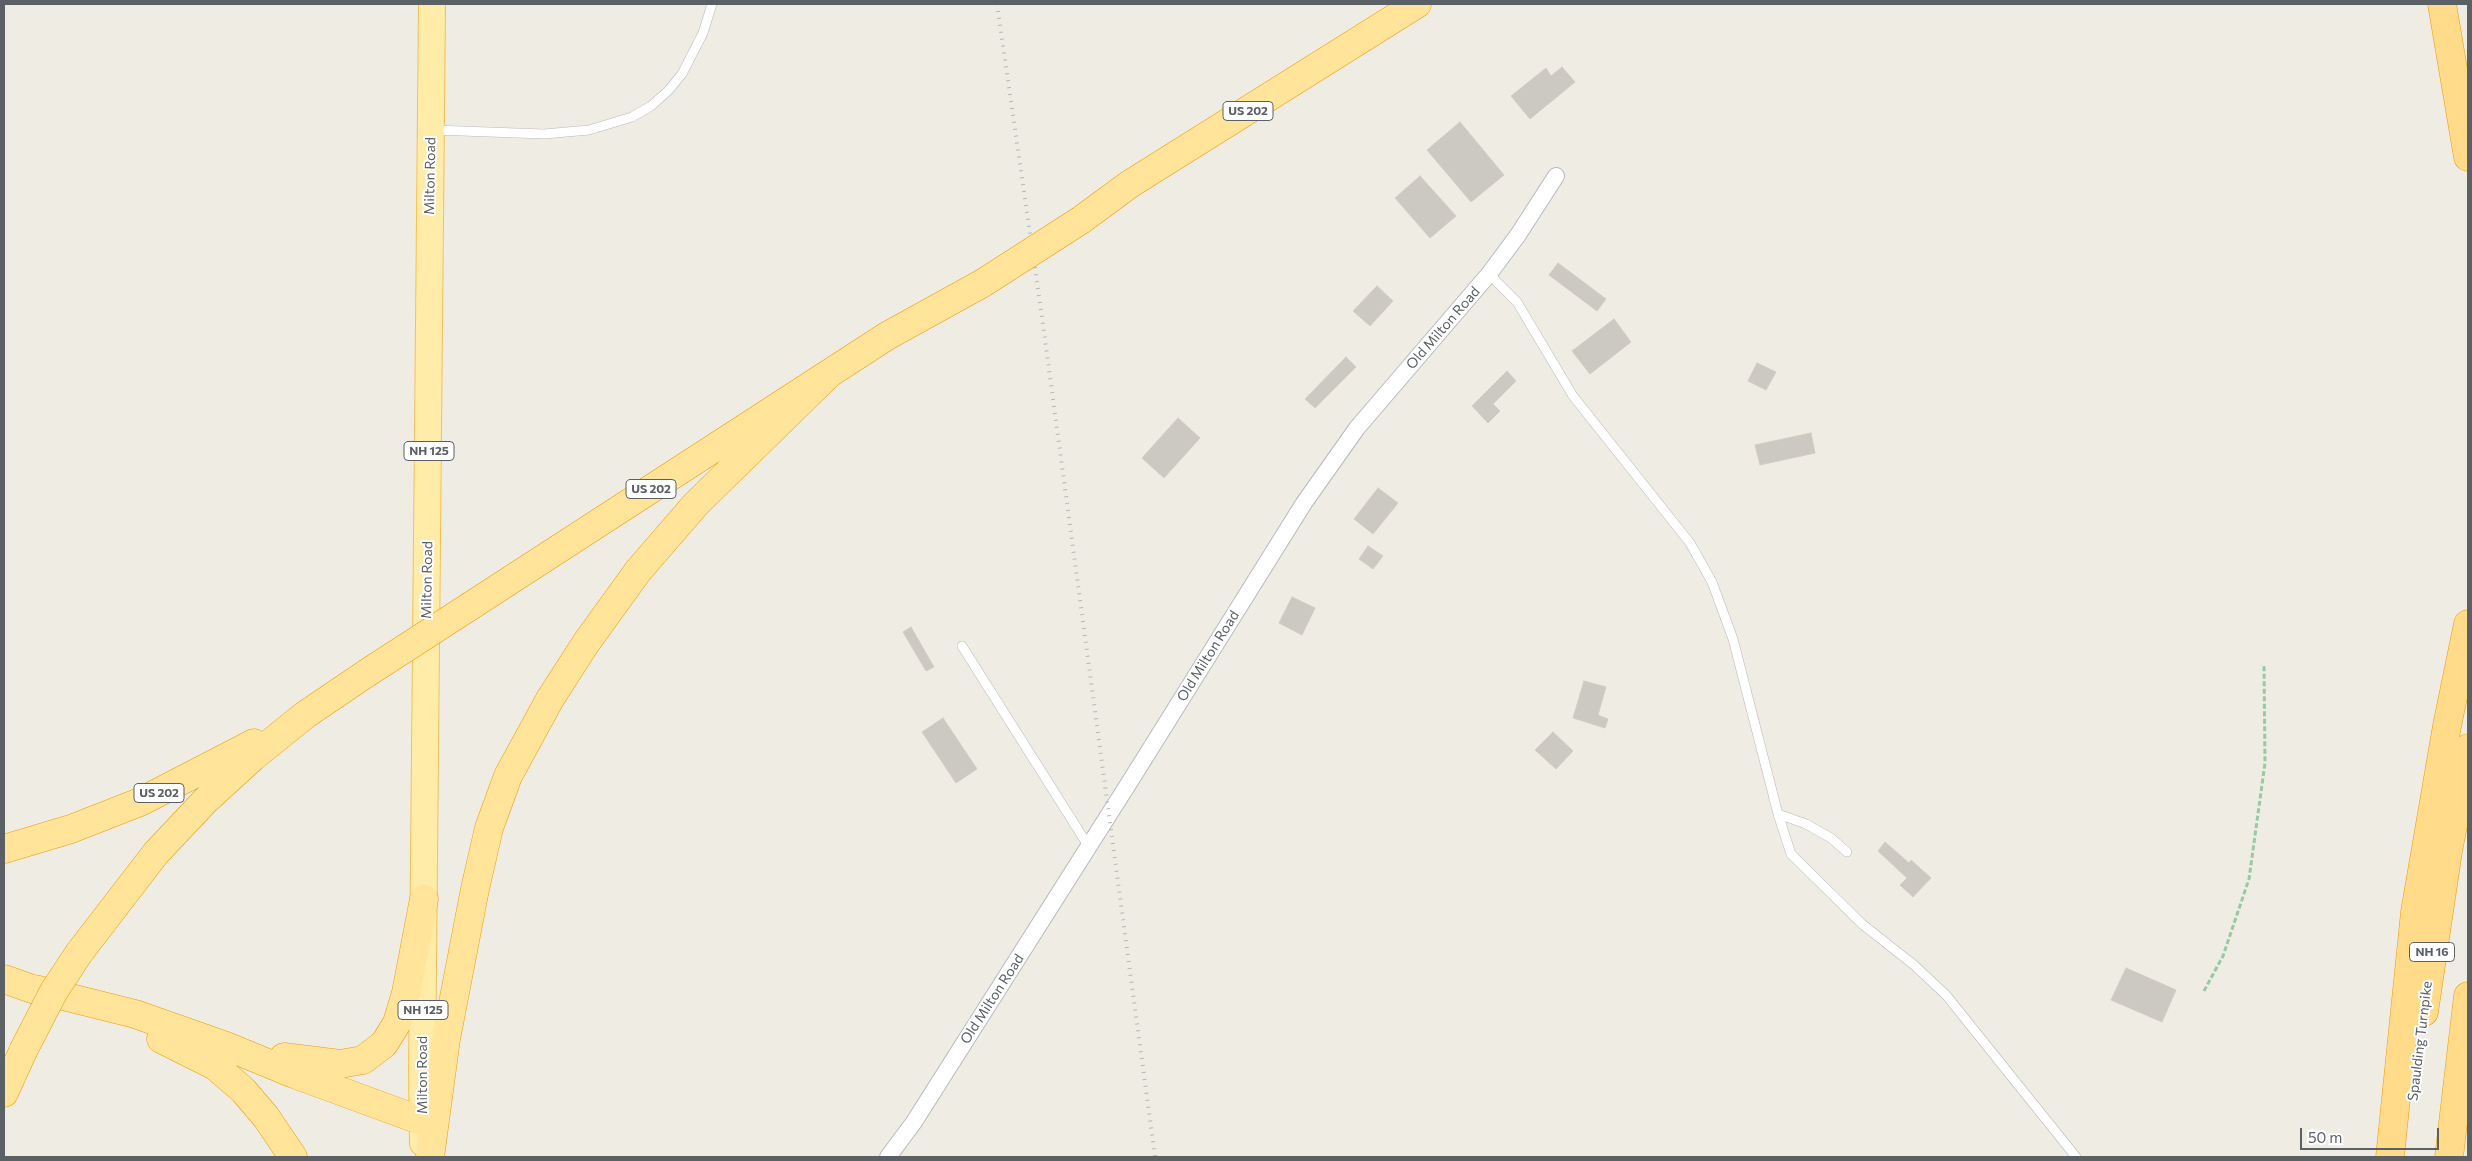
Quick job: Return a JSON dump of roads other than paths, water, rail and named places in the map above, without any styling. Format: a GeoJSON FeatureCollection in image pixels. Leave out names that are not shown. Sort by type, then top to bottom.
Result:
{"type":"FeatureCollection","features":[{"type":"Feature","properties":{"kind":"highway","name":"US 202"},"geometry":{"type":"LineString","coordinates":[[4,1094],[23,1051],[54,991],[78,953],[156,853],[205,801],[253,757],[306,715],[367,673],[887,336],[983,283],[1081,220],[1130,184],[1417,4]]}},
{"type":"Feature","properties":{"kind":"highway"},"geometry":{"type":"LineString","coordinates":[[2442,4],[2468,157]]}},
{"type":"Feature","properties":{"kind":"highway"},"geometry":{"type":"LineString","coordinates":[[430,1157],[446,1039],[475,889],[489,828],[508,776],[550,699],[586,643],[638,571],[696,504],[830,373]]}},
{"type":"Feature","properties":{"kind":"highway"},"geometry":{"type":"LineString","coordinates":[[2390,1157],[2416,912],[2447,726],[2468,624]]}},
{"type":"Feature","properties":{"kind":"highway","name":"US 202"},"geometry":{"type":"LineString","coordinates":[[4,848],[71,829],[140,802],[306,715]]}},
{"type":"Feature","properties":{"kind":"highway","name":"Spaulding Turnpike"},"geometry":{"type":"LineString","coordinates":[[2407,1157],[2428,980],[2448,851],[2468,748]]}},
{"type":"Feature","properties":{"kind":"highway"},"geometry":{"type":"LineString","coordinates":[[226,1046],[312,1062],[340,1064],[363,1060],[384,1044],[397,1023],[406,993],[424,898]]}},
{"type":"Feature","properties":{"kind":"highway"},"geometry":{"type":"LineString","coordinates":[[4,979],[136,1028],[215,1066],[242,1090],[260,1110],[293,1157]]}},
{"type":"Feature","properties":{"kind":"highway"},"geometry":{"type":"LineString","coordinates":[[35,989],[135,1014],[226,1046],[422,1121]]}},
{"type":"Feature","properties":{"kind":"highway"},"geometry":{"type":"LineString","coordinates":[[2449,1157],[2468,996]]}},
{"type":"Feature","properties":{"kind":"main road","name":"Milton Road"},"geometry":{"type":"LineString","coordinates":[[424,1157],[422,1121],[432,4]]}},
{"type":"Feature","properties":{"kind":"street","name":"Old Milton Road"},"geometry":{"type":"LineString","coordinates":[[888,1157],[914,1122],[1089,847],[1304,503],[1357,428],[1489,274],[1518,235],[1556,176]]}},
{"type":"Feature","properties":{"kind":"lane"},"geometry":{"type":"LineString","coordinates":[[431,130],[544,134],[589,130],[632,117],[651,106],[668,91],[682,74],[703,33],[712,4]]}},
{"type":"Feature","properties":{"kind":"lane"},"geometry":{"type":"LineString","coordinates":[[1489,274],[1517,302],[1573,396],[1690,543],[1712,582],[1733,639],[1778,814],[1791,854],[1862,924],[1914,965],[1946,995],[2076,1157]]}},
{"type":"Feature","properties":{"kind":"lane"},"geometry":{"type":"LineString","coordinates":[[962,646],[1089,847]]}},
{"type":"Feature","properties":{"kind":"lane"},"geometry":{"type":"LineString","coordinates":[[1778,814],[1806,824],[1831,838],[1846,852]]}},
{"type":"Feature","properties":{"kind":"railway"},"geometry":{"type":"LineString","coordinates":[[997,4],[1041,310],[1155,1157]]}}]}
